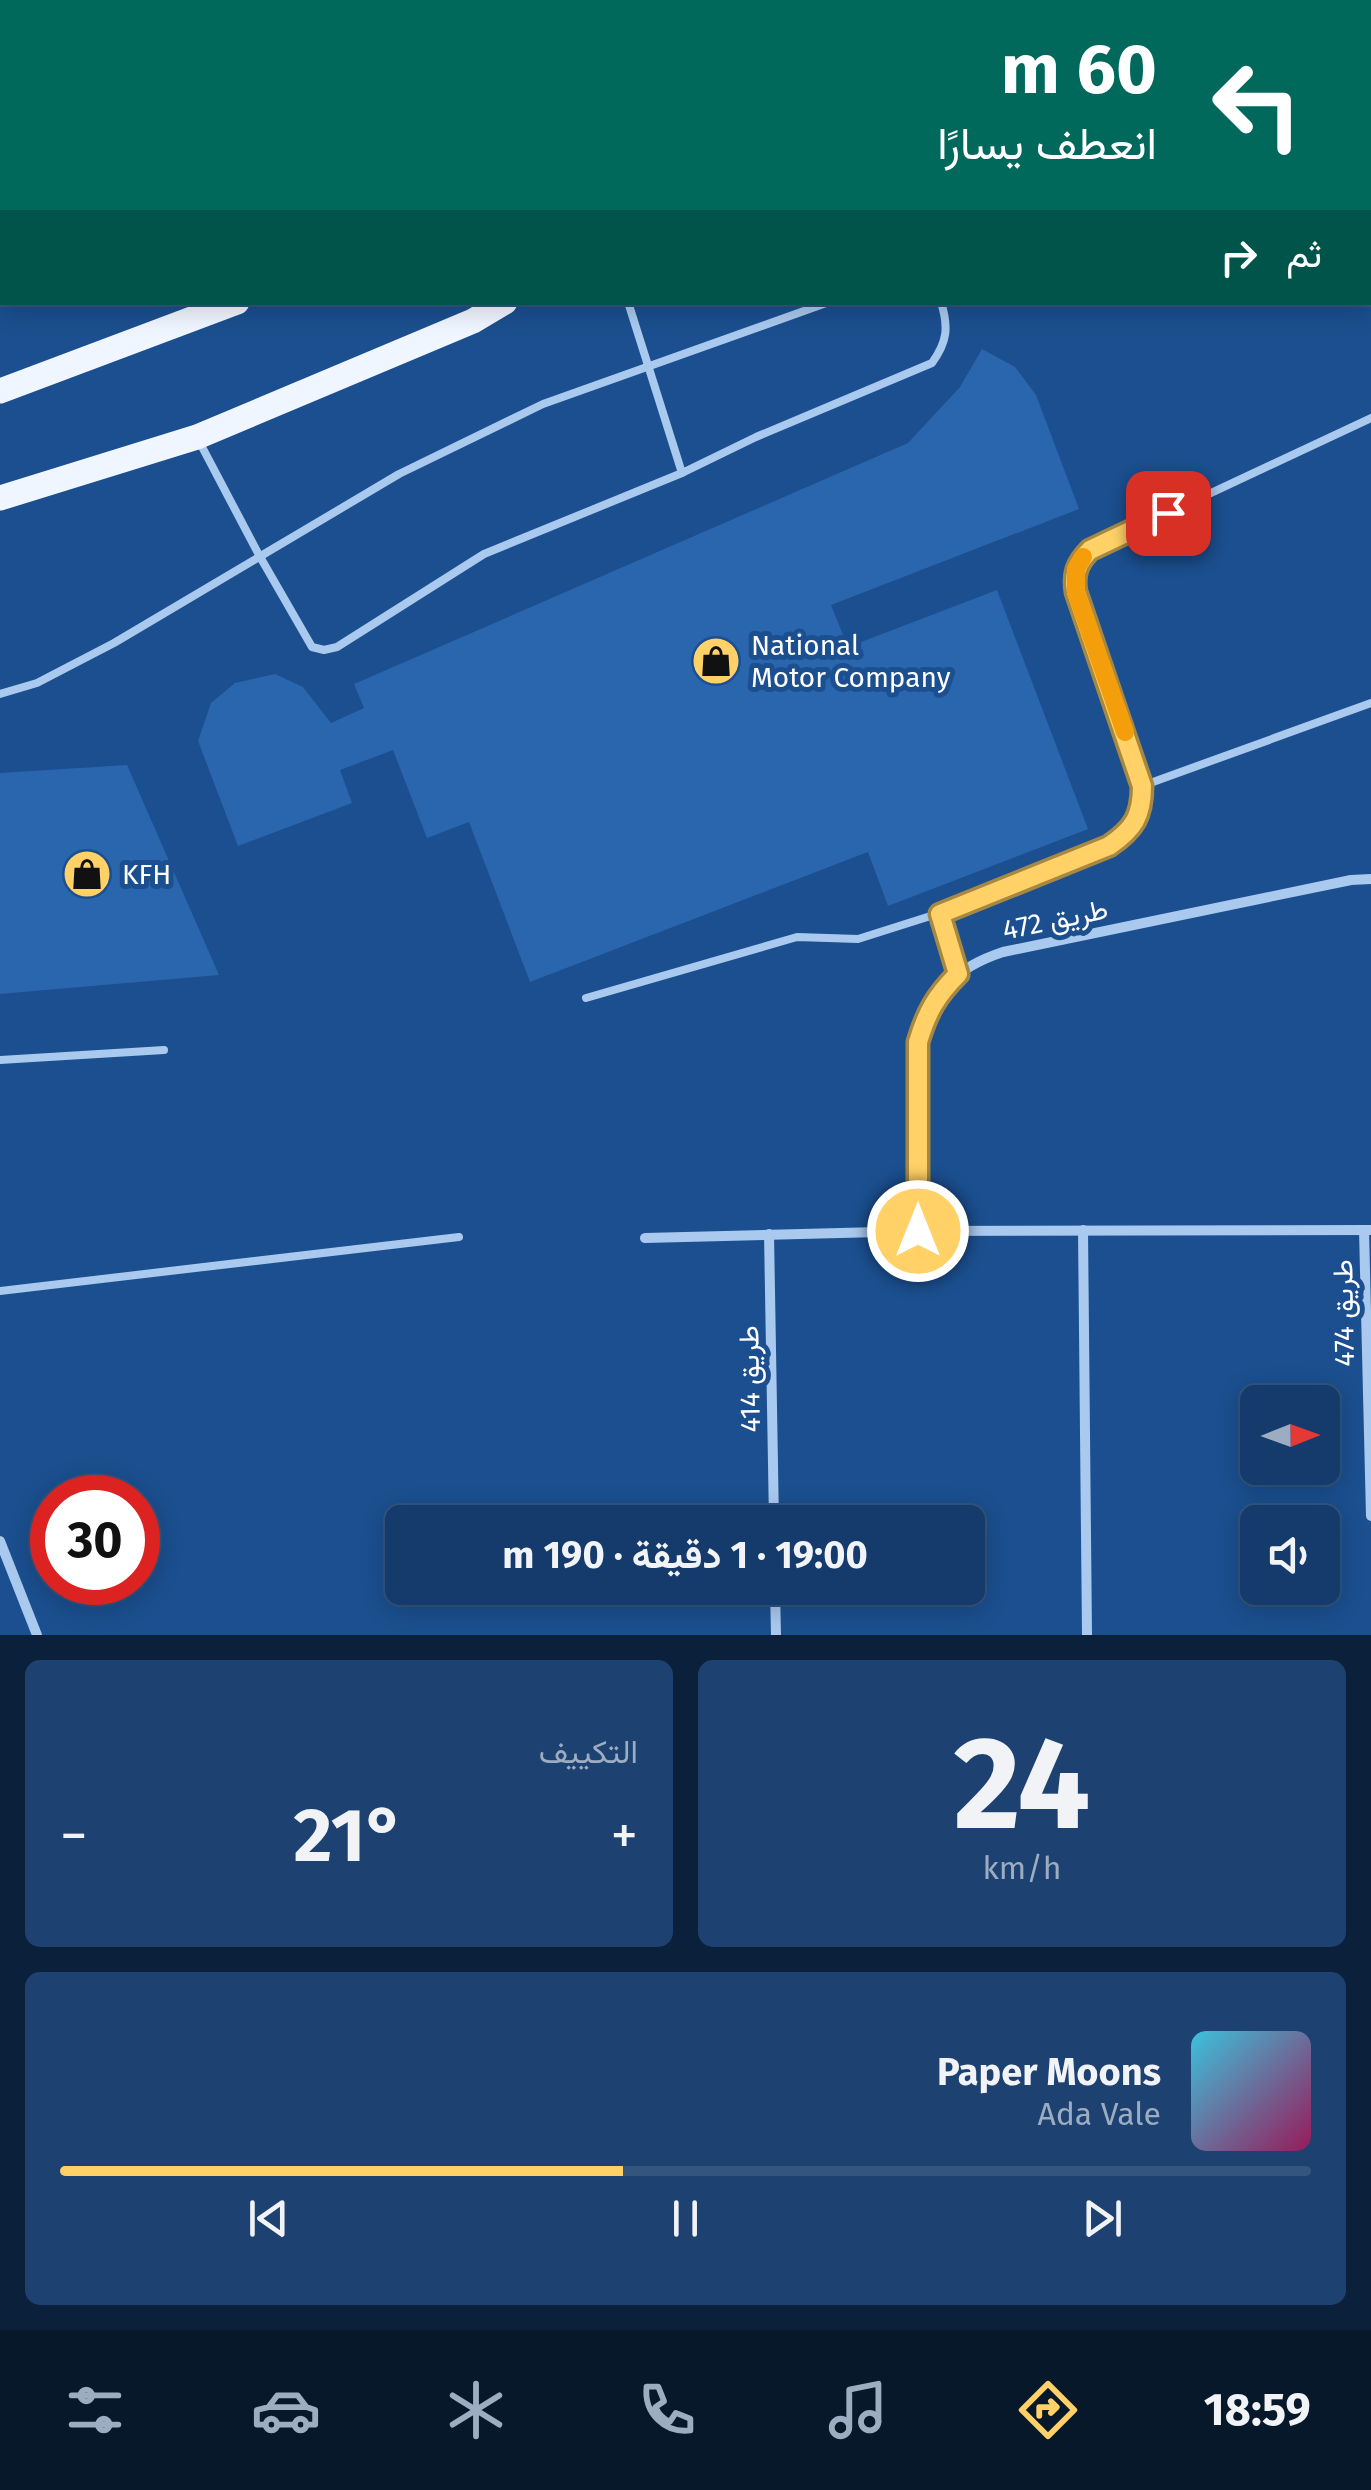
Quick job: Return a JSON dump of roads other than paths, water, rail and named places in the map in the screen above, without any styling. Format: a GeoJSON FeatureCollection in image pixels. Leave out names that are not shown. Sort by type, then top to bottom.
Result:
{"type":"FeatureCollection","features":[{"type":"Feature","properties":{"kind":"main road"},"geometry":{"type":"LineString","coordinates":[[0,391],[229,305]]}},
{"type":"Feature","properties":{"kind":"main road"},"geometry":{"type":"LineString","coordinates":[[0,498],[197,437],[500,305]]}},
{"type":"Feature","properties":{"kind":"street","name":"طريق 472"},"geometry":{"type":"LineString","coordinates":[[918,1231],[918,1042],[926,1016],[958,974],[979,960],[1004,952],[1371,879]]}},
{"type":"Feature","properties":{"kind":"street"},"geometry":{"type":"LineString","coordinates":[[1083,1230],[1087,1635]]}},
{"type":"Feature","properties":{"kind":"street"},"geometry":{"type":"LineString","coordinates":[[645,1238],[918,1231],[1367,1230]]}},
{"type":"Feature","properties":{"kind":"street","name":"طريق 474"},"geometry":{"type":"LineString","coordinates":[[1367,1230],[1371,1516]]}},
{"type":"Feature","properties":{"kind":"street","name":"طريق 414"},"geometry":{"type":"LineString","coordinates":[[770,1234],[774,1505]]}},
{"type":"Feature","properties":{"kind":"street"},"geometry":{"type":"LineString","coordinates":[[1,1549],[37,1635]]}},
{"type":"Feature","properties":{"kind":"street"},"geometry":{"type":"LineString","coordinates":[[775,1605],[776,1635]]}},
{"type":"Feature","properties":{"kind":"lane"},"geometry":{"type":"LineString","coordinates":[[629,305],[682,473]]}},
{"type":"Feature","properties":{"kind":"lane"},"geometry":{"type":"LineString","coordinates":[[0,694],[37,683],[114,643],[399,474],[543,404],[821,305]]}},
{"type":"Feature","properties":{"kind":"lane"},"geometry":{"type":"LineString","coordinates":[[197,437],[312,648],[324,650],[338,646],[484,554],[682,473],[756,437],[932,363],[946,344],[942,305]]}},
{"type":"Feature","properties":{"kind":"lane"},"geometry":{"type":"LineString","coordinates":[[586,998],[797,937],[858,939],[940,914],[1109,846],[1124,835],[1136,821],[1142,804],[1142,786],[1076,592],[1076,569],[1081,559],[1100,545],[1371,418]]}},
{"type":"Feature","properties":{"kind":"lane"},"geometry":{"type":"LineString","coordinates":[[1142,786],[1371,704]]}},
{"type":"Feature","properties":{"kind":"lane"},"geometry":{"type":"LineString","coordinates":[[940,914],[958,974]]}},
{"type":"Feature","properties":{"kind":"lane"},"geometry":{"type":"LineString","coordinates":[[0,1060],[164,1050]]}},
{"type":"Feature","properties":{"kind":"lane"},"geometry":{"type":"LineString","coordinates":[[0,1292],[460,1237]]}},
{"type":"Feature","properties":{"kind":"place","name":"National Motor Company"},"geometry":{"type":"Point","coordinates":[716,661]}},
{"type":"Feature","properties":{"kind":"place","name":"KFH"},"geometry":{"type":"Point","coordinates":[87,874]}}]}
